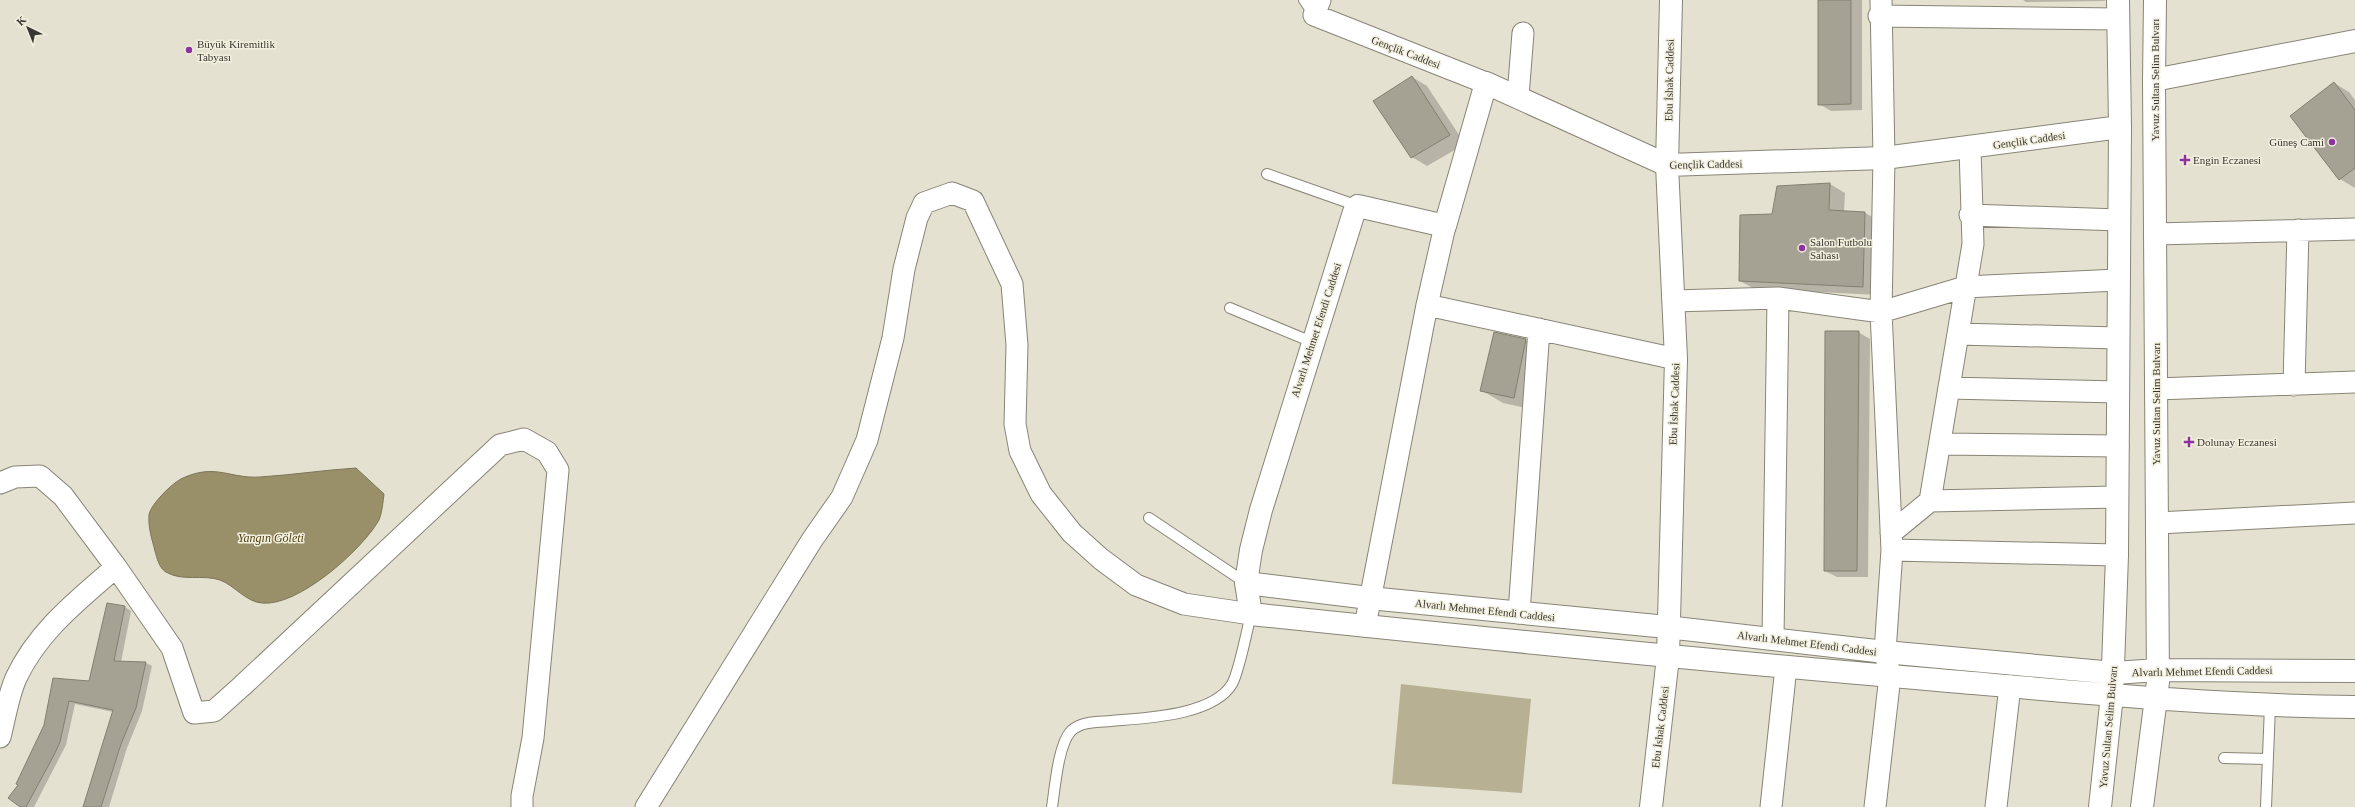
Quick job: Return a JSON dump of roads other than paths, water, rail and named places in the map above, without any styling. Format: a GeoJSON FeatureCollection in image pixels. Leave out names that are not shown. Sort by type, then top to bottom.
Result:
{"type":"FeatureCollection","features":[{"type":"Feature","properties":{"kind":"street","name":"Ebu İshak Caddesi"},"geometry":{"type":"LineString","coordinates":[[1651,807],[1668,657],[1676,359],[1667,166],[1671,0]]}},
{"type":"Feature","properties":{"kind":"street","name":"Yavuz Sultan Selim Bulvarı"},"geometry":{"type":"LineString","coordinates":[[2142,807],[2156,699],[2158,670],[2154,80],[2155,0]]}},
{"type":"Feature","properties":{"kind":"street","name":"Gençlik Caddesi"},"geometry":{"type":"LineString","coordinates":[[1313,5],[1518,96],[1667,166],[1884,158],[1970,148],[2120,127]]}},
{"type":"Feature","properties":{"kind":"street"},"geometry":{"type":"LineString","coordinates":[[1875,807],[1890,676],[1885,652],[1891,542],[1881,312],[1884,158],[1880,8],[2118,10]]}},
{"type":"Feature","properties":{"kind":"street","name":"Yavuz Sultan Selim Bulvarı"},"geometry":{"type":"LineString","coordinates":[[2100,807],[2114,673],[2117,554],[2120,127],[2118,10]]}},
{"type":"Feature","properties":{"kind":"street"},"geometry":{"type":"LineString","coordinates":[[1518,96],[1523,32]]}},
{"type":"Feature","properties":{"kind":"street"},"geometry":{"type":"LineString","coordinates":[[2154,80],[2355,41]]}},
{"type":"Feature","properties":{"kind":"street"},"geometry":{"type":"LineString","coordinates":[[1365,626],[1369,598],[1427,304],[1445,226],[1486,83]]}},
{"type":"Feature","properties":{"kind":"street"},"geometry":{"type":"LineString","coordinates":[[1891,542],[1930,501],[1973,244],[1970,215],[1970,148]]}},
{"type":"Feature","properties":{"kind":"street"},"geometry":{"type":"LineString","coordinates":[[646,807],[812,540],[842,497],[867,440],[893,338],[904,269],[917,218],[924,203],[952,192],[974,201],[1012,284],[1016,345],[1015,424],[1020,451],[1041,494],[1072,533],[1101,560],[1136,585],[1184,604],[1251,614],[1668,657],[2156,699],[2270,706],[2355,707]]}},
{"type":"Feature","properties":{"kind":"street"},"geometry":{"type":"LineString","coordinates":[[1358,206],[1445,226]]}},
{"type":"Feature","properties":{"kind":"street","name":"Alvarlı Mehmet Efendi Caddesi"},"geometry":{"type":"LineString","coordinates":[[1358,206],[1354,212],[1312,342],[1261,510],[1251,550],[1246,584],[1369,598],[1773,638],[1885,652],[2114,673],[2158,670],[2355,671]]}},
{"type":"Feature","properties":{"kind":"street"},"geometry":{"type":"LineString","coordinates":[[1970,215],[2119,220]]}},
{"type":"Feature","properties":{"kind":"street"},"geometry":{"type":"LineString","coordinates":[[2155,234],[2355,228]]}},
{"type":"Feature","properties":{"kind":"street"},"geometry":{"type":"LineString","coordinates":[[2294,384],[2298,230]]}},
{"type":"Feature","properties":{"kind":"street"},"geometry":{"type":"LineString","coordinates":[[1673,301],[1778,298],[1881,312],[1965,286],[2118,280]]}},
{"type":"Feature","properties":{"kind":"street"},"geometry":{"type":"LineString","coordinates":[[1773,638],[1778,298]]}},
{"type":"Feature","properties":{"kind":"street"},"geometry":{"type":"LineString","coordinates":[[1427,304],[1676,359]]}},
{"type":"Feature","properties":{"kind":"street"},"geometry":{"type":"LineString","coordinates":[[1519,613],[1539,329]]}},
{"type":"Feature","properties":{"kind":"street"},"geometry":{"type":"LineString","coordinates":[[1958,334],[2118,338]]}},
{"type":"Feature","properties":{"kind":"street"},"geometry":{"type":"LineString","coordinates":[[2156,390],[2355,382]]}},
{"type":"Feature","properties":{"kind":"street"},"geometry":{"type":"LineString","coordinates":[[1949,388],[2118,392]]}},
{"type":"Feature","properties":{"kind":"street"},"geometry":{"type":"LineString","coordinates":[[0,484],[15,477],[40,476],[63,496],[116,567],[172,648],[194,713],[214,711],[500,445],[524,439],[547,452],[558,470],[532,738],[522,796],[522,807]]}},
{"type":"Feature","properties":{"kind":"street"},"geometry":{"type":"LineString","coordinates":[[1940,444],[2118,446]]}},
{"type":"Feature","properties":{"kind":"street"},"geometry":{"type":"LineString","coordinates":[[1930,501],[2118,497]]}},
{"type":"Feature","properties":{"kind":"street"},"geometry":{"type":"LineString","coordinates":[[2157,523],[2355,513]]}},
{"type":"Feature","properties":{"kind":"street"},"geometry":{"type":"LineString","coordinates":[[1891,542],[2117,554]]}},
{"type":"Feature","properties":{"kind":"street"},"geometry":{"type":"LineString","coordinates":[[0,737],[16,679],[32,647],[70,606],[116,567]]}},
{"type":"Feature","properties":{"kind":"street"},"geometry":{"type":"LineString","coordinates":[[1246,584],[1251,614]]}},
{"type":"Feature","properties":{"kind":"street"},"geometry":{"type":"LineString","coordinates":[[1771,807],[1786,667]]}},
{"type":"Feature","properties":{"kind":"street"},"geometry":{"type":"LineString","coordinates":[[1996,807],[2010,686]]}},
{"type":"Feature","properties":{"kind":"lane"},"geometry":{"type":"LineString","coordinates":[[1267,174],[1358,206]]}},
{"type":"Feature","properties":{"kind":"lane"},"geometry":{"type":"LineString","coordinates":[[1230,308],[1312,342]]}},
{"type":"Feature","properties":{"kind":"lane"},"geometry":{"type":"LineString","coordinates":[[1149,518],[1246,584]]}},
{"type":"Feature","properties":{"kind":"lane"},"geometry":{"type":"LineString","coordinates":[[1052,807],[1063,745],[1071,731],[1084,723],[1154,717],[1204,706],[1220,698],[1232,684],[1251,614]]}},
{"type":"Feature","properties":{"kind":"lane"},"geometry":{"type":"LineString","coordinates":[[2266,807],[2270,706]]}},
{"type":"Feature","properties":{"kind":"lane"},"geometry":{"type":"LineString","coordinates":[[2224,758],[2268,759]]}},
{"type":"Feature","properties":{"kind":"water","name":"Yangın Göleti"},"geometry":{"type":"Polygon","coordinates":[[[356,468],[384,494],[382,511],[379,520],[359,546],[344,560],[328,574],[293,596],[277,602],[256,602],[245,597],[220,580],[213,578],[179,577],[166,572],[160,565],[150,533],[150,511],[163,494],[183,478],[205,472],[260,477],[356,468]]]}},
{"type":"Feature","properties":{"kind":"place","name":"Büyük Kiremitlik Tabyası"},"geometry":{"type":"Point","coordinates":[189,50]}},
{"type":"Feature","properties":{"kind":"place","name":"Güneş Cami"},"geometry":{"type":"Point","coordinates":[2332,142]}},
{"type":"Feature","properties":{"kind":"place","name":"Engin Eczanesi"},"geometry":{"type":"Point","coordinates":[2185,160]}},
{"type":"Feature","properties":{"kind":"place","name":"Salon Futbolu Sahası"},"geometry":{"type":"Point","coordinates":[1802,248]}},
{"type":"Feature","properties":{"kind":"place","name":"Dolunay Eczanesi"},"geometry":{"type":"Point","coordinates":[2189,442]}}]}
